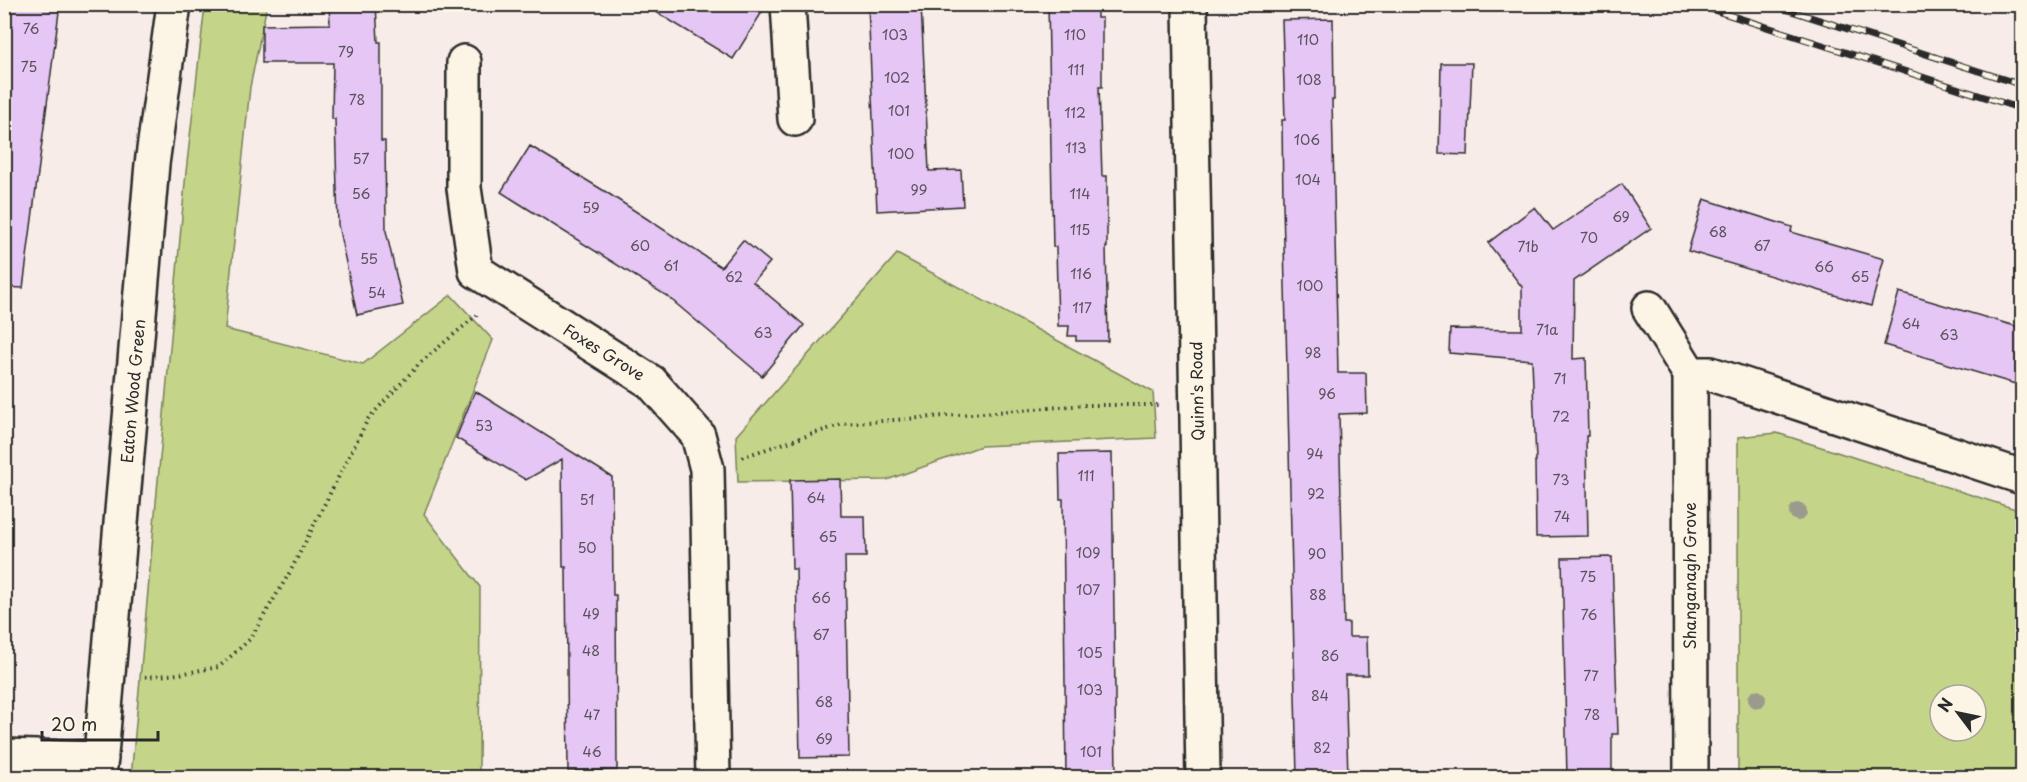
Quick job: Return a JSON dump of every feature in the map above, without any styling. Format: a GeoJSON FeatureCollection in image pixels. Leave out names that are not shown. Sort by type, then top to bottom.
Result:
{"type":"FeatureCollection","features":[{"type":"Feature","properties":{"kind":"street","name":"Eaton Wood Green"},"geometry":{"type":"LineString","coordinates":[[100,768],[152,164],[174,4]]}},
{"type":"Feature","properties":{"kind":"street"},"geometry":{"type":"LineString","coordinates":[[788,4],[795,119]]}},
{"type":"Feature","properties":{"kind":"street","name":"Quinn's Road"},"geometry":{"type":"LineString","coordinates":[[1190,4],[1203,777]]}},
{"type":"Feature","properties":{"kind":"street","name":"Foxes Grove"},"geometry":{"type":"LineString","coordinates":[[464,62],[464,188],[476,271],[651,382],[698,435],[707,469],[713,777]]}},
{"type":"Feature","properties":{"kind":"street"},"geometry":{"type":"LineString","coordinates":[[1648,308],[1690,374],[1711,374],[2022,477]]}},
{"type":"Feature","properties":{"kind":"street","name":"Shanganagh Grove"},"geometry":{"type":"LineString","coordinates":[[1690,374],[1691,777]]}},
{"type":"Feature","properties":{"kind":"street"},"geometry":{"type":"LineString","coordinates":[[4,756],[100,768]]}},
{"type":"Feature","properties":{"kind":"path"},"geometry":{"type":"LineString","coordinates":[[108,680],[219,668],[250,639],[290,572],[368,419],[420,363],[507,291]]}},
{"type":"Feature","properties":{"kind":"path"},"geometry":{"type":"LineString","coordinates":[[707,469],[843,424],[1085,405],[1197,405]]}},
{"type":"Feature","properties":{"kind":"green space"},"geometry":{"type":"Polygon","coordinates":[[[205,5],[267,5],[250,87],[225,329],[363,364],[451,295],[493,340],[424,514],[480,587],[479,777],[299,778],[289,774],[287,778],[131,778],[186,172],[205,5]]]}},
{"type":"Feature","properties":{"kind":"green space"},"geometry":{"type":"Polygon","coordinates":[[[897,254],[1153,392],[1156,438],[981,446],[887,480],[738,482],[736,436],[897,254]]]}},
{"type":"Feature","properties":{"kind":"green space"},"geometry":{"type":"Polygon","coordinates":[[[1777,433],[2022,511],[2022,777],[1738,777],[1738,437],[1777,433]]]}},
{"type":"Feature","properties":{"kind":"building"},"geometry":{"type":"Polygon","coordinates":[[[4,4],[60,4],[23,288],[4,287],[4,4]]]}},
{"type":"Feature","properties":{"kind":"building"},"geometry":{"type":"Polygon","coordinates":[[[329,4],[376,4],[378,42],[381,42],[381,141],[385,141],[386,231],[403,305],[357,315],[338,225],[335,119],[332,119],[333,63],[262,63],[262,25],[330,24],[329,4]]]}},
{"type":"Feature","properties":{"kind":"building"},"geometry":{"type":"Polygon","coordinates":[[[643,4],[767,4],[733,59],[643,4]]]}},
{"type":"Feature","properties":{"kind":"building"},"geometry":{"type":"Polygon","coordinates":[[[868,4],[921,4],[929,171],[961,170],[963,206],[877,211],[868,4]]]}},
{"type":"Feature","properties":{"kind":"building"},"geometry":{"type":"Polygon","coordinates":[[[1048,4],[1097,4],[1097,18],[1102,18],[1102,87],[1099,87],[1102,176],[1107,176],[1108,341],[1076,341],[1076,336],[1068,336],[1069,326],[1058,326],[1056,247],[1053,247],[1048,4]]]}},
{"type":"Feature","properties":{"kind":"building"},"geometry":{"type":"Polygon","coordinates":[[[1333,19],[1334,100],[1332,100],[1338,373],[1366,373],[1367,413],[1339,414],[1344,623],[1349,623],[1349,637],[1367,637],[1368,675],[1345,675],[1348,777],[1297,777],[1283,204],[1282,120],[1285,120],[1282,20],[1333,19]]]}},
{"type":"Feature","properties":{"kind":"building"},"geometry":{"type":"Polygon","coordinates":[[[1441,63],[1472,63],[1468,155],[1439,154],[1441,63]]]}},
{"type":"Feature","properties":{"kind":"building"},"geometry":{"type":"Polygon","coordinates":[[[530,146],[606,192],[721,267],[743,240],[770,262],[753,282],[804,325],[762,376],[667,296],[501,192],[530,146]]]}},
{"type":"Feature","properties":{"kind":"building"},"geometry":{"type":"Polygon","coordinates":[[[1622,184],[1651,228],[1574,281],[1573,359],[1586,358],[1588,536],[1536,537],[1532,360],[1449,353],[1450,329],[1522,330],[1522,287],[1488,243],[1535,207],[1553,230],[1622,184]]]}},
{"type":"Feature","properties":{"kind":"building"},"geometry":{"type":"Polygon","coordinates":[[[1704,199],[1792,227],[1791,232],[1884,259],[1871,306],[1688,251],[1704,199]]]}},
{"type":"Feature","properties":{"kind":"building"},"geometry":{"type":"Polygon","coordinates":[[[1899,292],[2022,328],[2022,386],[1884,345],[1899,292]]]}},
{"type":"Feature","properties":{"kind":"building"},"geometry":{"type":"Polygon","coordinates":[[[475,391],[612,477],[613,595],[616,595],[617,770],[568,771],[566,567],[563,567],[562,459],[526,480],[456,438],[475,391]]]}},
{"type":"Feature","properties":{"kind":"building"},"geometry":{"type":"Polygon","coordinates":[[[1112,453],[1116,777],[1066,777],[1063,499],[1060,499],[1059,454],[1112,453]]]}},
{"type":"Feature","properties":{"kind":"building"},"geometry":{"type":"Polygon","coordinates":[[[840,479],[841,516],[865,516],[866,557],[845,557],[849,757],[800,758],[796,569],[792,569],[790,480],[840,479]]]}},
{"type":"Feature","properties":{"kind":"building"},"geometry":{"type":"Polygon","coordinates":[[[1612,557],[1618,734],[1612,734],[1612,777],[1567,777],[1562,558],[1612,557]]]}},
{"type":"Feature","properties":{"kind":"railway"},"geometry":{"type":"LineString","coordinates":[[1695,4],[2022,109]]}},
{"type":"Feature","properties":{"kind":"railway"},"geometry":{"type":"LineString","coordinates":[[1770,4],[2022,85]]}}]}
